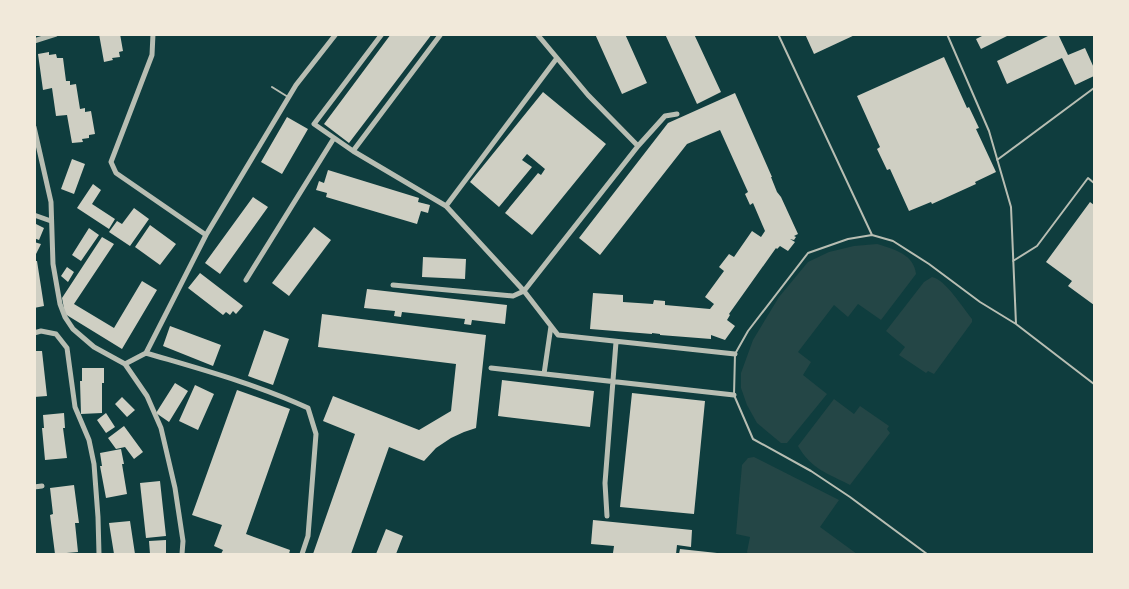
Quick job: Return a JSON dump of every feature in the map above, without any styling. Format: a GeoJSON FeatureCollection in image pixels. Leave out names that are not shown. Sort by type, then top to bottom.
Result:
{"type":"FeatureCollection","features":[{"type":"Feature","properties":{"kind":"street"},"geometry":{"type":"LineString","coordinates":[[34,41],[56,34]]}},
{"type":"Feature","properties":{"kind":"street"},"geometry":{"type":"LineString","coordinates":[[153,34],[152,55],[111,162],[116,173],[206,235]]}},
{"type":"Feature","properties":{"kind":"street"},"geometry":{"type":"LineString","coordinates":[[125,364],[146,353],[206,235],[296,85],[336,34]]}},
{"type":"Feature","properties":{"kind":"street"},"geometry":{"type":"LineString","coordinates":[[382,34],[314,124],[353,151],[446,206],[524,291],[558,335],[735,354]]}},
{"type":"Feature","properties":{"kind":"street"},"geometry":{"type":"LineString","coordinates":[[353,151],[441,34]]}},
{"type":"Feature","properties":{"kind":"street"},"geometry":{"type":"LineString","coordinates":[[537,34],[588,95],[638,146]]}},
{"type":"Feature","properties":{"kind":"street"},"geometry":{"type":"LineString","coordinates":[[446,206],[557,58]]}},
{"type":"Feature","properties":{"kind":"street"},"geometry":{"type":"LineString","coordinates":[[393,285],[513,296],[524,291],[638,146],[665,116],[677,114]]}},
{"type":"Feature","properties":{"kind":"street"},"geometry":{"type":"LineString","coordinates":[[34,127],[51,202],[53,264],[60,304],[73,329],[94,347],[125,364],[147,396],[161,428],[175,488],[183,541],[182,555]]}},
{"type":"Feature","properties":{"kind":"street"},"geometry":{"type":"LineString","coordinates":[[246,280],[334,138]]}},
{"type":"Feature","properties":{"kind":"street"},"geometry":{"type":"LineString","coordinates":[[34,215],[51,220]]}},
{"type":"Feature","properties":{"kind":"street"},"geometry":{"type":"LineString","coordinates":[[544,374],[551,326]]}},
{"type":"Feature","properties":{"kind":"street"},"geometry":{"type":"LineString","coordinates":[[34,333],[41,331],[56,334],[68,348],[75,407],[88,440],[94,465],[99,555]]}},
{"type":"Feature","properties":{"kind":"street"},"geometry":{"type":"LineString","coordinates":[[607,516],[605,483],[616,342]]}},
{"type":"Feature","properties":{"kind":"street"},"geometry":{"type":"LineString","coordinates":[[146,353],[211,372],[284,397],[308,408],[316,434],[308,536],[302,555]]}},
{"type":"Feature","properties":{"kind":"street"},"geometry":{"type":"LineString","coordinates":[[491,368],[734,395]]}},
{"type":"Feature","properties":{"kind":"street"},"geometry":{"type":"LineString","coordinates":[[34,487],[42,486]]}},
{"type":"Feature","properties":{"kind":"lane"},"geometry":{"type":"LineString","coordinates":[[778,34],[872,236]]}},
{"type":"Feature","properties":{"kind":"lane"},"geometry":{"type":"LineString","coordinates":[[947,34],[989,131],[1011,207],[1016,324]]}},
{"type":"Feature","properties":{"kind":"lane"},"geometry":{"type":"LineString","coordinates":[[272,87],[288,98]]}},
{"type":"Feature","properties":{"kind":"lane"},"geometry":{"type":"LineString","coordinates":[[997,160],[1095,88]]}},
{"type":"Feature","properties":{"kind":"lane"},"geometry":{"type":"LineString","coordinates":[[1013,261],[1037,246],[1088,178],[1095,183]]}},
{"type":"Feature","properties":{"kind":"lane"},"geometry":{"type":"LineString","coordinates":[[927,555],[850,497],[811,471],[753,439],[734,395],[735,354],[748,331],[808,253],[848,239],[872,236],[893,241],[929,264],[980,302],[1016,324],[1095,384]]}},
{"type":"Feature","properties":{"kind":"shaded area"},"geometry":{"type":"Polygon","coordinates":[[[877,244],[902,253],[911,262],[916,274],[881,320],[858,304],[848,317],[834,305],[798,352],[811,362],[803,375],[827,394],[787,443],[781,443],[757,423],[741,388],[741,373],[753,340],[779,297],[808,262],[829,252],[854,246],[877,244]]]}},
{"type":"Feature","properties":{"kind":"shaded area"},"geometry":{"type":"Polygon","coordinates":[[[932,277],[948,288],[972,319],[934,374],[928,371],[926,373],[899,355],[905,347],[886,331],[924,282],[932,277]]]}},
{"type":"Feature","properties":{"kind":"shaded area"},"geometry":{"type":"Polygon","coordinates":[[[834,399],[854,414],[860,406],[889,426],[887,429],[890,433],[850,485],[814,465],[798,446],[834,399]]]}},
{"type":"Feature","properties":{"kind":"shaded area"},"geometry":{"type":"Polygon","coordinates":[[[754,457],[839,500],[820,527],[857,554],[748,554],[750,537],[736,534],[742,465],[748,458],[754,457]]]}},
{"type":"Feature","properties":{"kind":"building"},"geometry":{"type":"Polygon","coordinates":[[[99,34],[120,34],[123,51],[119,52],[120,57],[104,62],[99,34]]]}},
{"type":"Feature","properties":{"kind":"building"},"geometry":{"type":"Polygon","coordinates":[[[391,34],[432,34],[349,143],[324,124],[391,34]]]}},
{"type":"Feature","properties":{"kind":"building"},"geometry":{"type":"Polygon","coordinates":[[[595,34],[625,34],[647,83],[622,94],[595,34]]]}},
{"type":"Feature","properties":{"kind":"building"},"geometry":{"type":"Polygon","coordinates":[[[665,34],[694,34],[721,92],[697,104],[665,34]]]}},
{"type":"Feature","properties":{"kind":"building"},"geometry":{"type":"Polygon","coordinates":[[[805,34],[857,34],[814,54],[805,34]]]}},
{"type":"Feature","properties":{"kind":"building"},"geometry":{"type":"Polygon","coordinates":[[[986,34],[1011,34],[981,49],[976,39],[986,34]]]}},
{"type":"Feature","properties":{"kind":"building"},"geometry":{"type":"Polygon","coordinates":[[[1052,34],[1058,34],[1068,55],[1085,48],[1094,68],[1094,76],[1075,85],[1062,58],[1007,84],[997,61],[1052,34]]]}},
{"type":"Feature","properties":{"kind":"building"},"geometry":{"type":"Polygon","coordinates":[[[49,52],[49,55],[56,54],[57,58],[63,58],[66,81],[70,81],[70,85],[76,84],[80,109],[85,108],[85,112],[91,111],[95,134],[82,139],[83,142],[72,143],[67,115],[56,116],[52,88],[43,90],[38,54],[49,52]]]}},
{"type":"Feature","properties":{"kind":"building"},"geometry":{"type":"Polygon","coordinates":[[[944,57],[967,108],[969,107],[979,128],[976,129],[996,172],[932,204],[931,202],[909,211],[890,169],[887,170],[877,149],[880,147],[857,96],[944,57]]]}},
{"type":"Feature","properties":{"kind":"building"},"geometry":{"type":"Polygon","coordinates":[[[543,92],[606,144],[532,235],[505,213],[538,173],[541,175],[545,169],[527,154],[522,160],[532,167],[499,207],[470,182],[543,92]]]}},
{"type":"Feature","properties":{"kind":"building"},"geometry":{"type":"Polygon","coordinates":[[[735,93],[777,192],[798,234],[794,236],[796,237],[794,240],[790,239],[795,242],[788,251],[780,246],[776,248],[729,314],[727,320],[735,326],[725,340],[711,335],[711,339],[590,329],[593,293],[623,295],[623,302],[653,304],[654,300],[665,301],[665,305],[710,309],[714,304],[705,297],[724,271],[719,267],[729,254],[734,257],[752,231],[761,237],[765,231],[753,203],[750,205],[745,194],[748,192],[720,130],[687,144],[600,255],[579,238],[668,123],[735,93]]]}},
{"type":"Feature","properties":{"kind":"building"},"geometry":{"type":"Polygon","coordinates":[[[287,117],[308,129],[282,174],[261,162],[287,117]]]}},
{"type":"Feature","properties":{"kind":"building"},"geometry":{"type":"Polygon","coordinates":[[[72,159],[85,164],[74,194],[61,189],[72,159]]]}},
{"type":"Feature","properties":{"kind":"building"},"geometry":{"type":"Polygon","coordinates":[[[328,170],[419,198],[418,202],[430,205],[428,213],[421,211],[417,224],[326,197],[327,193],[316,190],[319,181],[324,183],[328,170]]]}},
{"type":"Feature","properties":{"kind":"building"},"geometry":{"type":"Polygon","coordinates":[[[93,184],[101,190],[92,204],[115,219],[109,229],[77,208],[93,184]]]}},
{"type":"Feature","properties":{"kind":"building"},"geometry":{"type":"Polygon","coordinates":[[[253,197],[268,207],[220,274],[205,263],[253,197]]]}},
{"type":"Feature","properties":{"kind":"building"},"geometry":{"type":"Polygon","coordinates":[[[1090,202],[1094,205],[1094,305],[1068,286],[1072,281],[1046,262],[1090,202]]]}},
{"type":"Feature","properties":{"kind":"building"},"geometry":{"type":"Polygon","coordinates":[[[134,208],[149,219],[130,246],[109,232],[117,221],[122,224],[134,208]]]}},
{"type":"Feature","properties":{"kind":"building"},"geometry":{"type":"Polygon","coordinates":[[[34,223],[44,228],[39,240],[34,238],[34,223]]]}},
{"type":"Feature","properties":{"kind":"building"},"geometry":{"type":"Polygon","coordinates":[[[150,225],[176,244],[160,265],[135,247],[150,225]]]}},
{"type":"Feature","properties":{"kind":"building"},"geometry":{"type":"Polygon","coordinates":[[[314,227],[331,240],[289,296],[272,283],[314,227]]]}},
{"type":"Feature","properties":{"kind":"building"},"geometry":{"type":"Polygon","coordinates":[[[89,228],[99,235],[81,261],[72,255],[89,228]]]}},
{"type":"Feature","properties":{"kind":"building"},"geometry":{"type":"Polygon","coordinates":[[[102,237],[114,244],[74,304],[114,328],[142,281],[157,290],[122,349],[65,314],[62,298],[102,237]]]}},
{"type":"Feature","properties":{"kind":"building"},"geometry":{"type":"Polygon","coordinates":[[[34,242],[41,244],[34,258],[34,242]]]}},
{"type":"Feature","properties":{"kind":"building"},"geometry":{"type":"Polygon","coordinates":[[[423,257],[466,259],[465,279],[422,277],[423,257]]]}},
{"type":"Feature","properties":{"kind":"building"},"geometry":{"type":"Polygon","coordinates":[[[34,261],[37,261],[44,306],[34,308],[34,261]]]}},
{"type":"Feature","properties":{"kind":"building"},"geometry":{"type":"Polygon","coordinates":[[[67,267],[74,272],[68,282],[61,276],[67,267]]]}},
{"type":"Feature","properties":{"kind":"building"},"geometry":{"type":"Polygon","coordinates":[[[200,273],[243,306],[236,314],[233,311],[230,315],[226,312],[223,315],[188,288],[200,273]]]}},
{"type":"Feature","properties":{"kind":"building"},"geometry":{"type":"Polygon","coordinates":[[[367,289],[507,305],[505,324],[472,320],[471,325],[464,324],[465,319],[402,312],[401,317],[394,316],[395,311],[364,308],[367,289]]]}},
{"type":"Feature","properties":{"kind":"building"},"geometry":{"type":"Polygon","coordinates":[[[322,314],[486,335],[476,428],[451,438],[436,448],[424,461],[389,447],[351,554],[313,554],[355,434],[323,421],[333,396],[419,430],[451,411],[456,364],[318,347],[322,314]]]}},
{"type":"Feature","properties":{"kind":"building"},"geometry":{"type":"Polygon","coordinates":[[[170,326],[221,345],[213,366],[163,346],[170,326]]]}},
{"type":"Feature","properties":{"kind":"building"},"geometry":{"type":"Polygon","coordinates":[[[264,330],[289,339],[273,385],[248,376],[264,330]]]}},
{"type":"Feature","properties":{"kind":"building"},"geometry":{"type":"Polygon","coordinates":[[[34,351],[42,351],[47,396],[34,397],[34,351]]]}},
{"type":"Feature","properties":{"kind":"building"},"geometry":{"type":"Polygon","coordinates":[[[82,368],[104,368],[102,413],[81,414],[82,368]]]}},
{"type":"Feature","properties":{"kind":"building"},"geometry":{"type":"Polygon","coordinates":[[[502,380],[594,391],[590,427],[498,416],[502,380]]]}},
{"type":"Feature","properties":{"kind":"building"},"geometry":{"type":"Polygon","coordinates":[[[175,383],[188,391],[169,422],[156,413],[175,383]]]}},
{"type":"Feature","properties":{"kind":"building"},"geometry":{"type":"Polygon","coordinates":[[[195,385],[214,394],[198,430],[179,421],[195,385]]]}},
{"type":"Feature","properties":{"kind":"building"},"geometry":{"type":"Polygon","coordinates":[[[237,390],[290,409],[246,534],[290,550],[289,554],[221,554],[223,550],[214,546],[222,525],[192,515],[237,390]]]}},
{"type":"Feature","properties":{"kind":"building"},"geometry":{"type":"Polygon","coordinates":[[[632,393],[705,401],[694,514],[620,507],[632,393]]]}},
{"type":"Feature","properties":{"kind":"building"},"geometry":{"type":"Polygon","coordinates":[[[122,397],[135,410],[127,417],[115,404],[122,397]]]}},
{"type":"Feature","properties":{"kind":"building"},"geometry":{"type":"Polygon","coordinates":[[[64,413],[65,428],[63,428],[67,458],[45,460],[43,415],[64,413]]]}},
{"type":"Feature","properties":{"kind":"building"},"geometry":{"type":"Polygon","coordinates":[[[106,413],[115,427],[106,433],[97,420],[106,413]]]}},
{"type":"Feature","properties":{"kind":"building"},"geometry":{"type":"Polygon","coordinates":[[[124,426],[143,452],[134,459],[125,447],[116,449],[108,438],[124,426]]]}},
{"type":"Feature","properties":{"kind":"building"},"geometry":{"type":"Polygon","coordinates":[[[121,449],[127,494],[106,498],[100,453],[121,449]]]}},
{"type":"Feature","properties":{"kind":"building"},"geometry":{"type":"Polygon","coordinates":[[[160,481],[166,536],[146,538],[140,483],[160,481]]]}},
{"type":"Feature","properties":{"kind":"building"},"geometry":{"type":"Polygon","coordinates":[[[74,485],[79,523],[75,523],[78,552],[55,554],[50,515],[53,514],[50,488],[74,485]]]}},
{"type":"Feature","properties":{"kind":"building"},"geometry":{"type":"Polygon","coordinates":[[[593,520],[692,530],[691,547],[677,545],[676,554],[613,553],[614,546],[591,544],[593,520]]]}},
{"type":"Feature","properties":{"kind":"building"},"geometry":{"type":"Polygon","coordinates":[[[130,521],[135,554],[114,554],[109,523],[130,521]]]}},
{"type":"Feature","properties":{"kind":"building"},"geometry":{"type":"Polygon","coordinates":[[[386,529],[403,536],[396,554],[376,554],[386,529]]]}},
{"type":"Feature","properties":{"kind":"building"},"geometry":{"type":"Polygon","coordinates":[[[166,540],[166,554],[150,554],[149,541],[166,540]]]}},
{"type":"Feature","properties":{"kind":"building"},"geometry":{"type":"Polygon","coordinates":[[[680,549],[717,553],[717,554],[679,554],[680,549]]]}}]}
